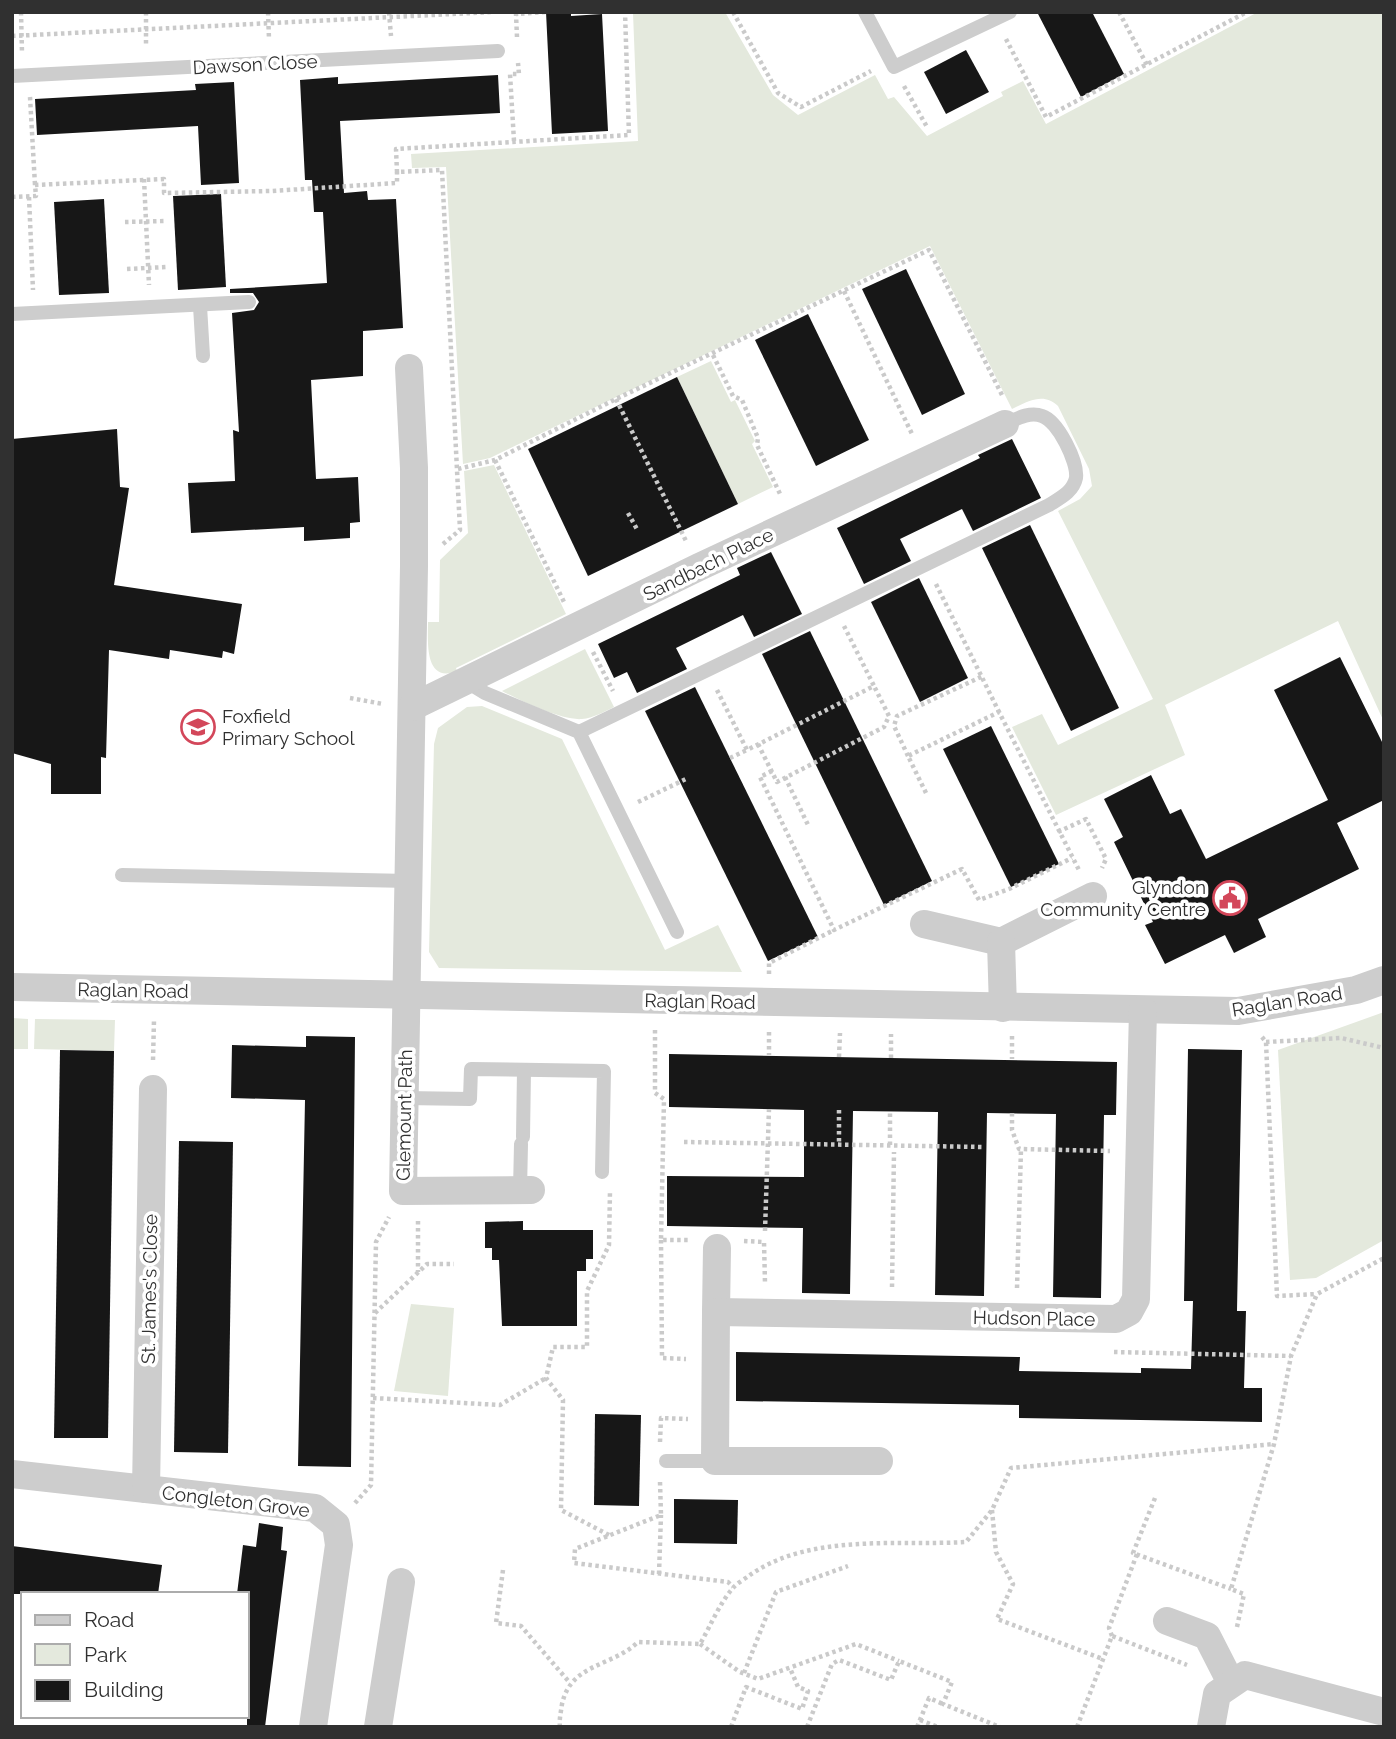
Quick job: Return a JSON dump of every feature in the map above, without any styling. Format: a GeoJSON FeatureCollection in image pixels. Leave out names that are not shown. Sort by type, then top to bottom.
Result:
{"type":"FeatureCollection","features":[{"type":"Feature","properties":{"kind":"street"},"geometry":{"type":"LineString","coordinates":[[407,996],[409,881],[401,706],[414,468],[409,368]]}},
{"type":"Feature","properties":{"kind":"street","name":"Sandbach Place"},"geometry":{"type":"LineString","coordinates":[[401,706],[467,682],[699,567],[1009,422]]}},
{"type":"Feature","properties":{"kind":"street"},"geometry":{"type":"LineString","coordinates":[[923,924],[1001,943],[1093,896]]}},
{"type":"Feature","properties":{"kind":"street"},"geometry":{"type":"LineString","coordinates":[[1001,943],[1003,1007]]}},
{"type":"Feature","properties":{"kind":"street","name":"Raglan Road"},"geometry":{"type":"LineString","coordinates":[[12,988],[1238,1011],[1356,990],[1384,980]]}},
{"type":"Feature","properties":{"kind":"street","name":"Glemount Path"},"geometry":{"type":"LineString","coordinates":[[407,996],[405,1098],[411,1202],[525,1190]]}},
{"type":"Feature","properties":{"kind":"street","name":"Hudson Place"},"geometry":{"type":"LineString","coordinates":[[716,1312],[1115,1319],[1129,1312],[1136,1299],[1143,1010]]}},
{"type":"Feature","properties":{"kind":"street","name":"St. James's Close"},"geometry":{"type":"LineString","coordinates":[[146,1489],[153,1089]]}},
{"type":"Feature","properties":{"kind":"street"},"geometry":{"type":"LineString","coordinates":[[717,1243],[715,1461],[878,1461]]}},
{"type":"Feature","properties":{"kind":"street","name":"Congleton Grove"},"geometry":{"type":"LineString","coordinates":[[12,1474],[315,1508],[336,1525],[340,1545],[313,1727]]}},
{"type":"Feature","properties":{"kind":"street"},"geometry":{"type":"LineString","coordinates":[[379,1727],[401,1582]]}},
{"type":"Feature","properties":{"kind":"street"},"geometry":{"type":"LineString","coordinates":[[1167,1621],[1207,1636],[1223,1667],[1211,1727]]}},
{"type":"Feature","properties":{"kind":"street"},"geometry":{"type":"LineString","coordinates":[[1223,1667],[1384,1712]]}},
{"type":"Feature","properties":{"kind":"lane"},"geometry":{"type":"LineString","coordinates":[[865,12],[894,67],[1003,16]]}},
{"type":"Feature","properties":{"kind":"lane","name":"Dawson Close"},"geometry":{"type":"LineString","coordinates":[[17,76],[498,51]]}},
{"type":"Feature","properties":{"kind":"lane"},"geometry":{"type":"LineString","coordinates":[[12,314],[249,302]]}},
{"type":"Feature","properties":{"kind":"lane"},"geometry":{"type":"LineString","coordinates":[[200,306],[203,356]]}},
{"type":"Feature","properties":{"kind":"lane"},"geometry":{"type":"LineString","coordinates":[[579,732],[1049,505],[1068,493],[1076,479],[1074,462],[1055,425],[1042,416],[1027,415],[1009,422]]}},
{"type":"Feature","properties":{"kind":"lane"},"geometry":{"type":"LineString","coordinates":[[467,682],[485,693],[579,732],[677,932]]}},
{"type":"Feature","properties":{"kind":"lane"},"geometry":{"type":"LineString","coordinates":[[122,875],[409,881]]}},
{"type":"Feature","properties":{"kind":"lane"},"geometry":{"type":"LineString","coordinates":[[405,1098],[470,1099],[471,1069],[604,1072],[602,1170]]}},
{"type":"Feature","properties":{"kind":"lane"},"geometry":{"type":"LineString","coordinates":[[524,1070],[522,1140],[525,1190]]}},
{"type":"Feature","properties":{"kind":"lane"},"geometry":{"type":"LineString","coordinates":[[666,1461],[715,1461]]}},
{"type":"Feature","properties":{"kind":"path"},"geometry":{"type":"LineString","coordinates":[[17,76],[22,36],[21,12]]}},
{"type":"Feature","properties":{"kind":"path"},"geometry":{"type":"LineString","coordinates":[[146,12],[146,69]]}},
{"type":"Feature","properties":{"kind":"path"},"geometry":{"type":"LineString","coordinates":[[12,36],[493,12]]}},
{"type":"Feature","properties":{"kind":"path"},"geometry":{"type":"LineString","coordinates":[[35,184],[164,179],[164,193],[272,191],[397,183],[396,149],[629,135],[625,12]]}},
{"type":"Feature","properties":{"kind":"path"},"geometry":{"type":"LineString","coordinates":[[733,12],[778,93],[801,107],[874,69],[894,67],[927,127]]}},
{"type":"Feature","properties":{"kind":"path"},"geometry":{"type":"LineString","coordinates":[[1119,12],[1147,65]]}},
{"type":"Feature","properties":{"kind":"path"},"geometry":{"type":"LineString","coordinates":[[1003,16],[1046,117],[1247,12]]}},
{"type":"Feature","properties":{"kind":"path"},"geometry":{"type":"LineString","coordinates":[[12,197],[36,196],[32,127]]}},
{"type":"Feature","properties":{"kind":"path"},"geometry":{"type":"LineString","coordinates":[[397,172],[442,170],[460,530],[434,551]]}},
{"type":"Feature","properties":{"kind":"path"},"geometry":{"type":"LineString","coordinates":[[144,179],[150,307]]}},
{"type":"Feature","properties":{"kind":"path"},"geometry":{"type":"LineString","coordinates":[[29,197],[34,313]]}},
{"type":"Feature","properties":{"kind":"path"},"geometry":{"type":"LineString","coordinates":[[125,222],[165,221]]}},
{"type":"Feature","properties":{"kind":"path"},"geometry":{"type":"LineString","coordinates":[[458,469],[495,460],[616,399],[929,250],[1009,422]]}},
{"type":"Feature","properties":{"kind":"path"},"geometry":{"type":"LineString","coordinates":[[127,269],[167,267]]}},
{"type":"Feature","properties":{"kind":"path"},"geometry":{"type":"LineString","coordinates":[[844,291],[925,460]]}},
{"type":"Feature","properties":{"kind":"path"},"geometry":{"type":"LineString","coordinates":[[713,355],[733,396],[742,400],[758,438],[757,445],[794,522]]}},
{"type":"Feature","properties":{"kind":"path"},"geometry":{"type":"LineString","coordinates":[[616,399],[699,567]]}},
{"type":"Feature","properties":{"kind":"path"},"geometry":{"type":"LineString","coordinates":[[495,460],[623,712]]}},
{"type":"Feature","properties":{"kind":"path"},"geometry":{"type":"LineString","coordinates":[[628,513],[638,531]]}},
{"type":"Feature","properties":{"kind":"path"},"geometry":{"type":"LineString","coordinates":[[926,564],[1058,832],[1093,896]]}},
{"type":"Feature","properties":{"kind":"path"},"geometry":{"type":"LineString","coordinates":[[758,744],[777,782],[884,727],[889,716],[835,608]]}},
{"type":"Feature","properties":{"kind":"path"},"geometry":{"type":"LineString","coordinates":[[707,670],[747,750]]}},
{"type":"Feature","properties":{"kind":"path"},"geometry":{"type":"LineString","coordinates":[[926,793],[894,726],[897,716],[983,677]]}},
{"type":"Feature","properties":{"kind":"path"},"geometry":{"type":"LineString","coordinates":[[730,758],[874,685]]}},
{"type":"Feature","properties":{"kind":"path"},"geometry":{"type":"LineString","coordinates":[[350,698],[401,706]]}},
{"type":"Feature","properties":{"kind":"path"},"geometry":{"type":"LineString","coordinates":[[908,757],[999,712]]}},
{"type":"Feature","properties":{"kind":"path"},"geometry":{"type":"LineString","coordinates":[[772,771],[760,777],[834,930]]}},
{"type":"Feature","properties":{"kind":"path"},"geometry":{"type":"LineString","coordinates":[[785,777],[809,827]]}},
{"type":"Feature","properties":{"kind":"path"},"geometry":{"type":"LineString","coordinates":[[618,812],[686,779]]}},
{"type":"Feature","properties":{"kind":"path"},"geometry":{"type":"LineString","coordinates":[[1058,832],[1086,819],[1105,859],[1093,896]]}},
{"type":"Feature","properties":{"kind":"path"},"geometry":{"type":"LineString","coordinates":[[769,1002],[769,963],[962,869],[979,900],[1009,889],[1072,858]]}},
{"type":"Feature","properties":{"kind":"path"},"geometry":{"type":"LineString","coordinates":[[153,1089],[155,990]]}},
{"type":"Feature","properties":{"kind":"path"},"geometry":{"type":"LineString","coordinates":[[643,1000],[655,1029],[655,1093],[664,1099],[662,1358],[716,1359]]}},
{"type":"Feature","properties":{"kind":"path"},"geometry":{"type":"LineString","coordinates":[[1238,1011],[1266,1042],[1277,1296],[1317,1294],[1384,1258]]}},
{"type":"Feature","properties":{"kind":"path"},"geometry":{"type":"LineString","coordinates":[[1266,1042],[1342,1038],[1384,1048]]}},
{"type":"Feature","properties":{"kind":"path"},"geometry":{"type":"LineString","coordinates":[[765,1231],[769,1109]]}},
{"type":"Feature","properties":{"kind":"path"},"geometry":{"type":"LineString","coordinates":[[839,1110],[839,1144]]}},
{"type":"Feature","properties":{"kind":"path"},"geometry":{"type":"LineString","coordinates":[[890,1111],[890,1145]]}},
{"type":"Feature","properties":{"kind":"path"},"geometry":{"type":"LineString","coordinates":[[1012,1113],[1012,1130],[1021,1149],[1017,1317]]}},
{"type":"Feature","properties":{"kind":"path"},"geometry":{"type":"LineString","coordinates":[[684,1142],[982,1147]]}},
{"type":"Feature","properties":{"kind":"path"},"geometry":{"type":"LineString","coordinates":[[1021,1149],[1110,1151]]}},
{"type":"Feature","properties":{"kind":"path"},"geometry":{"type":"LineString","coordinates":[[892,1316],[894,1152]]}},
{"type":"Feature","properties":{"kind":"path"},"geometry":{"type":"LineString","coordinates":[[602,1170],[610,1177],[609,1245],[587,1291],[587,1346],[553,1346],[547,1378],[563,1400],[561,1510],[609,1535]]}},
{"type":"Feature","properties":{"kind":"path"},"geometry":{"type":"LineString","coordinates":[[411,1202],[418,1273]]}},
{"type":"Feature","properties":{"kind":"path"},"geometry":{"type":"LineString","coordinates":[[336,1525],[371,1485],[376,1242],[411,1202]]}},
{"type":"Feature","properties":{"kind":"path"},"geometry":{"type":"LineString","coordinates":[[661,1240],[717,1243],[764,1241],[765,1312]]}},
{"type":"Feature","properties":{"kind":"path"},"geometry":{"type":"LineString","coordinates":[[375,1314],[427,1264],[454,1264]]}},
{"type":"Feature","properties":{"kind":"path"},"geometry":{"type":"LineString","coordinates":[[1231,1588],[1274,1444],[1291,1356],[1317,1294]]}},
{"type":"Feature","properties":{"kind":"path"},"geometry":{"type":"LineString","coordinates":[[1102,1351],[1291,1356]]}},
{"type":"Feature","properties":{"kind":"path"},"geometry":{"type":"LineString","coordinates":[[373,1398],[500,1405],[547,1378]]}},
{"type":"Feature","properties":{"kind":"path"},"geometry":{"type":"LineString","coordinates":[[700,1644],[733,1587],[764,1566],[794,1553],[872,1543],[967,1542],[992,1510],[1011,1468],[1274,1444]]}},
{"type":"Feature","properties":{"kind":"path"},"geometry":{"type":"LineString","coordinates":[[1112,1636],[1193,1667],[1223,1667],[1234,1640],[1244,1594],[1132,1553],[1155,1498]]}},
{"type":"Feature","properties":{"kind":"path"},"geometry":{"type":"LineString","coordinates":[[992,1510],[996,1552],[1013,1584],[997,1619],[1103,1659]]}},
{"type":"Feature","properties":{"kind":"path"},"geometry":{"type":"LineString","coordinates":[[659,1574],[661,1515]]}},
{"type":"Feature","properties":{"kind":"path"},"geometry":{"type":"LineString","coordinates":[[1077,1727],[1112,1636],[1109,1629],[1138,1554]]}},
{"type":"Feature","properties":{"kind":"path"},"geometry":{"type":"LineString","coordinates":[[574,1563],[727,1582],[733,1587]]}},
{"type":"Feature","properties":{"kind":"path"},"geometry":{"type":"LineString","coordinates":[[743,1673],[776,1592],[848,1566]]}},
{"type":"Feature","properties":{"kind":"path"},"geometry":{"type":"LineString","coordinates":[[503,1570],[496,1623],[521,1626],[570,1683]]}},
{"type":"Feature","properties":{"kind":"path"},"geometry":{"type":"LineString","coordinates":[[557,1726],[570,1683],[581,1673],[628,1651],[638,1642],[700,1644],[743,1673],[758,1679],[856,1644],[952,1682],[943,1704]]}},
{"type":"Feature","properties":{"kind":"path"},"geometry":{"type":"LineString","coordinates":[[807,1727],[832,1664],[839,1660],[891,1680],[899,1661]]}},
{"type":"Feature","properties":{"kind":"path"},"geometry":{"type":"LineString","coordinates":[[731,1727],[747,1687],[802,1709],[808,1691],[798,1687],[790,1668]]}},
{"type":"Feature","properties":{"kind":"path"},"geometry":{"type":"LineString","coordinates":[[917,1727],[929,1698],[1000,1727]]}},
{"type":"Feature","properties":{"kind":"path"},"geometry":{"type":"LineString","coordinates":[[920,1720],[938,1727]]}},
{"type":"Feature","properties":{"kind":"green space"},"geometry":{"type":"Polygon","coordinates":[[[725,12],[773,95],[798,115],[875,75],[888,99],[894,97],[927,136],[1003,96],[1001,92],[1023,81],[1046,124],[1258,12],[1384,12],[1384,722],[1338,621],[1165,705],[1185,755],[1056,815],[1012,727],[1042,714],[1058,745],[1153,699],[1058,511],[1080,499],[1092,486],[1089,469],[1058,406],[1042,399],[1012,409],[930,246],[490,458],[463,464],[446,167],[412,168],[411,154],[638,141],[633,13],[725,12]]]}},
{"type":"Feature","properties":{"kind":"green space"},"geometry":{"type":"Polygon","coordinates":[[[711,361],[731,402],[735,400],[773,487],[738,504],[677,377],[711,361]]]}},
{"type":"Feature","properties":{"kind":"green space"},"geometry":{"type":"Polygon","coordinates":[[[494,465],[566,614],[456,668],[457,671],[439,672],[430,659],[428,622],[439,622],[440,560],[468,533],[464,471],[494,465]]]}},
{"type":"Feature","properties":{"kind":"green space"},"geometry":{"type":"Polygon","coordinates":[[[585,649],[614,707],[590,717],[574,719],[541,709],[502,691],[585,649]]]}},
{"type":"Feature","properties":{"kind":"green space"},"geometry":{"type":"Polygon","coordinates":[[[482,706],[562,739],[665,950],[718,925],[742,972],[439,968],[429,952],[434,744],[438,728],[467,707],[482,706]]]}},
{"type":"Feature","properties":{"kind":"green space"},"geometry":{"type":"Polygon","coordinates":[[[1384,1012],[1384,1240],[1316,1278],[1290,1280],[1278,1050],[1384,1012]]]}},
{"type":"Feature","properties":{"kind":"green space"},"geometry":{"type":"Polygon","coordinates":[[[12,1018],[28,1019],[28,1049],[12,1049],[12,1018]]]}},
{"type":"Feature","properties":{"kind":"green space"},"geometry":{"type":"Polygon","coordinates":[[[35,1019],[115,1020],[114,1051],[34,1049],[35,1019]]]}},
{"type":"Feature","properties":{"kind":"green space"},"geometry":{"type":"Polygon","coordinates":[[[411,1304],[454,1308],[448,1396],[394,1391],[411,1304]]]}},
{"type":"Feature","properties":{"kind":"building"},"geometry":{"type":"Polygon","coordinates":[[[546,12],[571,12],[571,16],[602,14],[608,131],[552,134],[546,12]]]}},
{"type":"Feature","properties":{"kind":"building"},"geometry":{"type":"Polygon","coordinates":[[[1037,12],[1092,12],[1124,74],[1081,97],[1037,12]]]}},
{"type":"Feature","properties":{"kind":"building"},"geometry":{"type":"Polygon","coordinates":[[[966,50],[989,92],[946,114],[924,72],[966,50]]]}},
{"type":"Feature","properties":{"kind":"building"},"geometry":{"type":"Polygon","coordinates":[[[498,75],[500,113],[340,121],[344,193],[367,191],[368,200],[396,199],[403,328],[363,331],[363,376],[311,380],[316,479],[358,477],[360,522],[350,523],[350,538],[304,541],[304,527],[191,533],[188,483],[235,481],[233,430],[239,432],[232,313],[254,310],[259,302],[253,293],[230,293],[230,289],[327,283],[323,212],[314,212],[312,180],[305,180],[300,80],[338,77],[338,84],[498,75]]]}},
{"type":"Feature","properties":{"kind":"building"},"geometry":{"type":"Polygon","coordinates":[[[234,82],[239,183],[201,185],[198,126],[37,135],[35,99],[196,90],[195,84],[234,82]]]}},
{"type":"Feature","properties":{"kind":"building"},"geometry":{"type":"Polygon","coordinates":[[[221,194],[226,287],[178,290],[173,196],[221,194]]]}},
{"type":"Feature","properties":{"kind":"building"},"geometry":{"type":"Polygon","coordinates":[[[104,199],[109,293],[59,295],[54,202],[104,199]]]}},
{"type":"Feature","properties":{"kind":"building"},"geometry":{"type":"Polygon","coordinates":[[[906,269],[965,394],[922,415],[862,289],[906,269]]]}},
{"type":"Feature","properties":{"kind":"building"},"geometry":{"type":"Polygon","coordinates":[[[808,314],[869,440],[816,466],[755,340],[808,314]]]}},
{"type":"Feature","properties":{"kind":"building"},"geometry":{"type":"Polygon","coordinates":[[[677,377],[738,504],[588,576],[528,449],[677,377]]]}},
{"type":"Feature","properties":{"kind":"building"},"geometry":{"type":"Polygon","coordinates":[[[117,429],[120,487],[129,488],[114,585],[242,604],[234,654],[223,651],[222,658],[170,650],[169,659],[109,650],[106,758],[101,757],[101,794],[51,794],[51,764],[12,753],[12,439],[117,429]]]}},
{"type":"Feature","properties":{"kind":"building"},"geometry":{"type":"Polygon","coordinates":[[[1012,439],[1041,498],[973,531],[962,509],[900,539],[911,561],[864,584],[837,528],[980,458],[978,455],[1012,439]]]}},
{"type":"Feature","properties":{"kind":"building"},"geometry":{"type":"Polygon","coordinates":[[[1030,525],[1119,708],[1071,731],[982,548],[1030,525]]]}},
{"type":"Feature","properties":{"kind":"building"},"geometry":{"type":"Polygon","coordinates":[[[771,552],[802,614],[754,637],[743,615],[676,648],[687,669],[637,693],[627,672],[614,678],[598,644],[740,575],[737,568],[771,552]]]}},
{"type":"Feature","properties":{"kind":"building"},"geometry":{"type":"Polygon","coordinates":[[[919,578],[968,678],[920,702],[871,602],[919,578]]]}},
{"type":"Feature","properties":{"kind":"building"},"geometry":{"type":"Polygon","coordinates":[[[810,631],[932,881],[884,905],[762,654],[810,631]]]}},
{"type":"Feature","properties":{"kind":"building"},"geometry":{"type":"Polygon","coordinates":[[[1340,657],[1384,746],[1384,800],[1337,823],[1359,869],[1258,919],[1266,937],[1234,953],[1225,935],[1165,964],[1145,925],[1153,922],[1114,842],[1123,837],[1104,799],[1151,775],[1170,814],[1181,809],[1206,859],[1328,800],[1274,690],[1340,657]]]}},
{"type":"Feature","properties":{"kind":"building"},"geometry":{"type":"Polygon","coordinates":[[[695,687],[818,937],[768,961],[645,711],[695,687]]]}},
{"type":"Feature","properties":{"kind":"building"},"geometry":{"type":"Polygon","coordinates":[[[991,726],[1059,864],[1011,887],[943,749],[991,726]]]}},
{"type":"Feature","properties":{"kind":"building"},"geometry":{"type":"Polygon","coordinates":[[[306,1036],[355,1037],[351,1467],[298,1466],[305,1100],[231,1098],[232,1045],[306,1047],[306,1036]]]}},
{"type":"Feature","properties":{"kind":"building"},"geometry":{"type":"Polygon","coordinates":[[[1188,1049],[1242,1050],[1237,1311],[1246,1311],[1244,1388],[1262,1388],[1262,1422],[1019,1418],[1019,1405],[736,1401],[736,1352],[1020,1357],[1019,1371],[1141,1373],[1141,1368],[1191,1369],[1193,1301],[1184,1301],[1188,1049]]]}},
{"type":"Feature","properties":{"kind":"building"},"geometry":{"type":"Polygon","coordinates":[[[60,1050],[114,1051],[108,1438],[54,1438],[60,1050]]]}},
{"type":"Feature","properties":{"kind":"building"},"geometry":{"type":"Polygon","coordinates":[[[669,1054],[1117,1062],[1116,1115],[1104,1115],[1101,1298],[1053,1297],[1056,1114],[987,1113],[984,1296],[935,1295],[938,1112],[853,1111],[850,1294],[802,1293],[803,1228],[667,1226],[667,1176],[804,1177],[804,1110],[669,1107],[669,1054]]]}},
{"type":"Feature","properties":{"kind":"building"},"geometry":{"type":"Polygon","coordinates":[[[179,1141],[233,1142],[228,1453],[174,1452],[179,1141]]]}},
{"type":"Feature","properties":{"kind":"building"},"geometry":{"type":"Polygon","coordinates":[[[523,1221],[523,1230],[593,1230],[593,1259],[586,1259],[586,1271],[577,1271],[577,1326],[502,1326],[499,1260],[492,1260],[492,1248],[485,1248],[485,1222],[523,1221]]]}},
{"type":"Feature","properties":{"kind":"building"},"geometry":{"type":"Polygon","coordinates":[[[595,1414],[641,1415],[639,1506],[594,1505],[595,1414]]]}},
{"type":"Feature","properties":{"kind":"building"},"geometry":{"type":"Polygon","coordinates":[[[674,1499],[738,1500],[737,1544],[674,1543],[674,1499]]]}},
{"type":"Feature","properties":{"kind":"building"},"geometry":{"type":"Polygon","coordinates":[[[259,1523],[283,1527],[281,1550],[287,1551],[265,1727],[247,1727],[248,1592],[237,1592],[243,1545],[256,1547],[259,1523]]]}},
{"type":"Feature","properties":{"kind":"building"},"geometry":{"type":"Polygon","coordinates":[[[12,1546],[162,1565],[158,1592],[12,1594],[12,1546]]]}},
{"type":"Feature","properties":{"kind":"place","name":"Foxfield Primary School"},"geometry":{"type":"Point","coordinates":[198,727]}},
{"type":"Feature","properties":{"kind":"place","name":"Glyndon Community Centre"},"geometry":{"type":"Point","coordinates":[1230,898]}}]}
